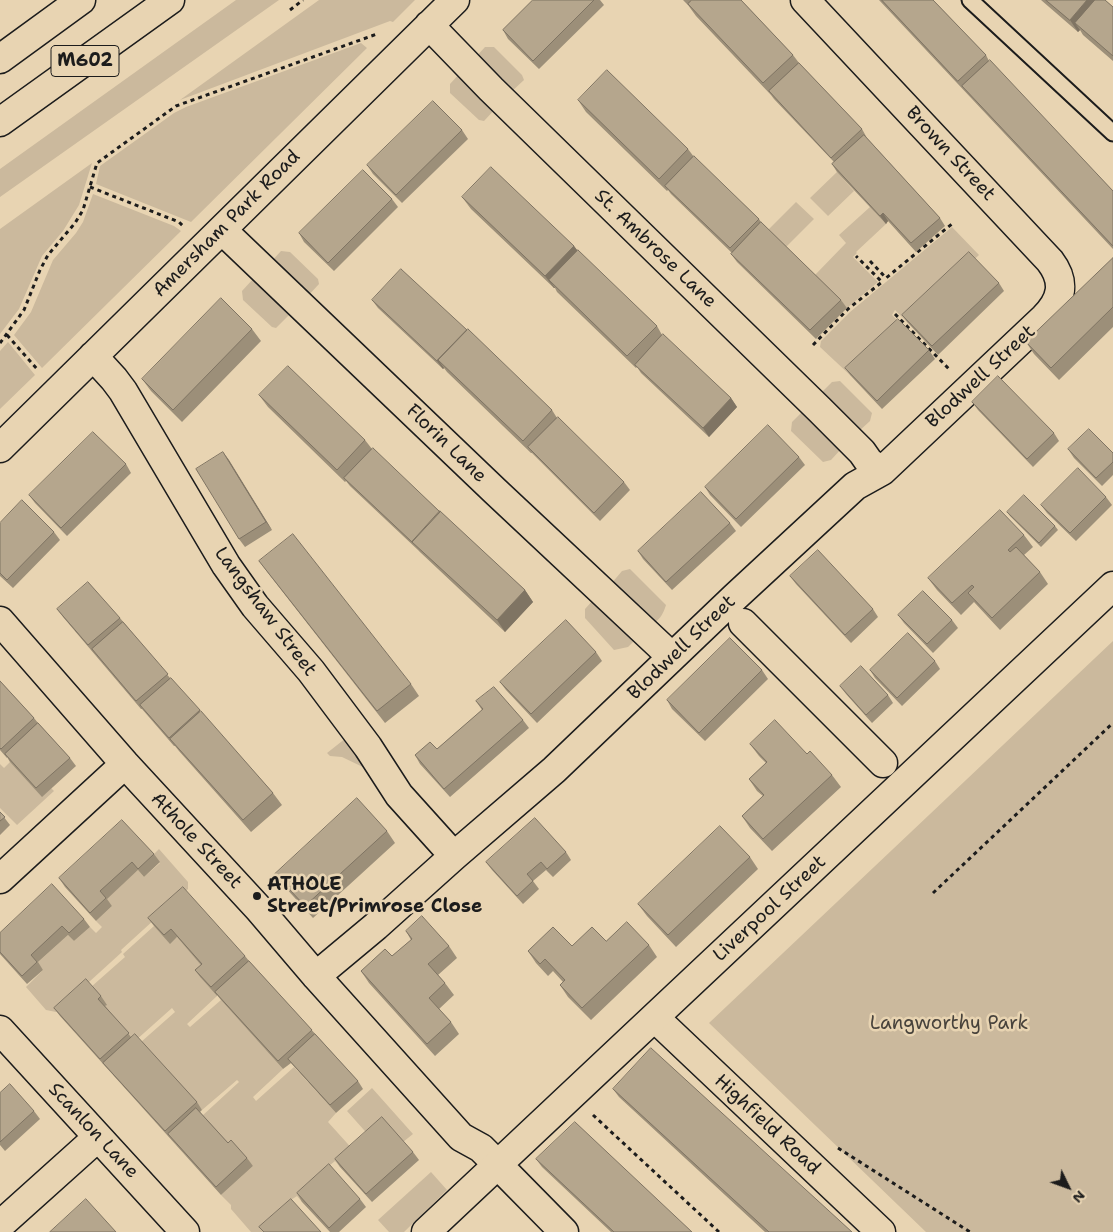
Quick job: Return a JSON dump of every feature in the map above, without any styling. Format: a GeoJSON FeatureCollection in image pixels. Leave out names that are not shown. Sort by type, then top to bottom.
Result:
{"type":"FeatureCollection","features":[{"type":"Feature","properties":{"kind":"main road","name":"M602"},"geometry":{"type":"LineString","coordinates":[[0,58],[82,0]]}},
{"type":"Feature","properties":{"kind":"main road","name":"M602"},"geometry":{"type":"LineString","coordinates":[[0,122],[170,0]]}},
{"type":"Feature","properties":{"kind":"main road","name":"Amersham Park Road"},"geometry":{"type":"LineString","coordinates":[[0,448],[455,0]]}},
{"type":"Feature","properties":{"kind":"main road","name":"Brown Street"},"geometry":{"type":"LineString","coordinates":[[805,0],[1055,268],[1059,275],[1060,294],[1051,311],[1044,318]]}},
{"type":"Feature","properties":{"kind":"main road","name":"St. Ambrose Lane"},"geometry":{"type":"LineString","coordinates":[[429,26],[498,96],[834,424],[862,452],[868,462],[882,470]]}},
{"type":"Feature","properties":{"kind":"main road","name":"Florin Lane"},"geometry":{"type":"LineString","coordinates":[[222,230],[672,657]]}},
{"type":"Feature","properties":{"kind":"main road","name":"Blodwell Street"},"geometry":{"type":"LineString","coordinates":[[316,976],[435,875],[454,856],[554,770],[735,597],[855,486],[882,470],[1044,318]]}},
{"type":"Feature","properties":{"kind":"main road","name":"Langshaw Street"},"geometry":{"type":"LineString","coordinates":[[93,356],[123,391],[170,473],[235,578],[255,606],[311,671],[368,748],[399,794],[454,856]]}},
{"type":"Feature","properties":{"kind":"main road","name":"Liverpool Street"},"geometry":{"type":"LineString","coordinates":[[426,1232],[1113,586]]}},
{"type":"Feature","properties":{"kind":"main road","name":"Athole Street"},"geometry":{"type":"LineString","coordinates":[[0,621],[125,764],[258,908],[316,976],[461,1137],[481,1148],[564,1232]]}},
{"type":"Feature","properties":{"kind":"main road"},"geometry":{"type":"LineString","coordinates":[[743,623],[883,763]]}},
{"type":"Feature","properties":{"kind":"main road"},"geometry":{"type":"LineString","coordinates":[[0,879],[125,764]]}},
{"type":"Feature","properties":{"kind":"main road","name":"Highfield Road"},"geometry":{"type":"LineString","coordinates":[[655,1018],[881,1232]]}},
{"type":"Feature","properties":{"kind":"main road","name":"Scanlon Lane"},"geometry":{"type":"LineString","coordinates":[[0,1030],[184,1232]]}},
{"type":"Feature","properties":{"kind":"main road"},"geometry":{"type":"LineString","coordinates":[[0,1224],[98,1137]]}},
{"type":"Feature","properties":{"kind":"lane"},"geometry":{"type":"LineString","coordinates":[[970,0],[1113,133]]}},
{"type":"Feature","properties":{"kind":"path"},"geometry":{"type":"LineString","coordinates":[[290,10],[303,0]]}},
{"type":"Feature","properties":{"kind":"path"},"geometry":{"type":"LineString","coordinates":[[0,343],[24,310],[48,255],[75,223],[83,210],[97,163],[176,106],[377,34],[381,37]]}},
{"type":"Feature","properties":{"kind":"path"},"geometry":{"type":"LineString","coordinates":[[90,188],[179,222],[190,232]]}},
{"type":"Feature","properties":{"kind":"path"},"geometry":{"type":"LineString","coordinates":[[870,262],[886,278],[953,222]]}},
{"type":"Feature","properties":{"kind":"path"},"geometry":{"type":"LineString","coordinates":[[813,346],[848,309],[882,282],[856,256]]}},
{"type":"Feature","properties":{"kind":"path"},"geometry":{"type":"LineString","coordinates":[[895,314],[953,373]]}},
{"type":"Feature","properties":{"kind":"path"},"geometry":{"type":"LineString","coordinates":[[7,335],[43,376]]}},
{"type":"Feature","properties":{"kind":"path"},"geometry":{"type":"LineString","coordinates":[[933,893],[1113,723]]}},
{"type":"Feature","properties":{"kind":"path"},"geometry":{"type":"LineString","coordinates":[[572,1096],[719,1232]]}},
{"type":"Feature","properties":{"kind":"path"},"geometry":{"type":"LineString","coordinates":[[832,1144],[970,1232]]}},
{"type":"Feature","properties":{"kind":"green space"},"geometry":{"type":"Polygon","coordinates":[[[236,0],[279,0],[0,197],[0,169],[236,0]]]}},
{"type":"Feature","properties":{"kind":"green space"},"geometry":{"type":"Polygon","coordinates":[[[319,0],[415,0],[393,22],[390,21],[180,100],[319,0]]]}},
{"type":"Feature","properties":{"kind":"green space"},"geometry":{"type":"Polygon","coordinates":[[[361,43],[367,48],[191,222],[96,184],[100,166],[174,113],[361,43]]]}},
{"type":"Feature","properties":{"kind":"green space"},"geometry":{"type":"Polygon","coordinates":[[[485,47],[494,47],[522,75],[524,80],[510,93],[474,59],[485,47]]]}},
{"type":"Feature","properties":{"kind":"green space"},"geometry":{"type":"Polygon","coordinates":[[[461,72],[497,107],[484,121],[479,120],[450,93],[450,84],[461,72]]]}},
{"type":"Feature","properties":{"kind":"green space"},"geometry":{"type":"Polygon","coordinates":[[[92,163],[79,205],[63,231],[42,256],[19,309],[0,334],[0,229],[92,163]]]}},
{"type":"Feature","properties":{"kind":"green space"},"geometry":{"type":"Polygon","coordinates":[[[837,172],[854,191],[828,216],[810,198],[837,172]]]}},
{"type":"Feature","properties":{"kind":"green space"},"geometry":{"type":"Polygon","coordinates":[[[93,194],[174,226],[181,231],[42,368],[14,335],[31,312],[53,260],[83,222],[93,194]]]}},
{"type":"Feature","properties":{"kind":"green space"},"geometry":{"type":"Polygon","coordinates":[[[796,202],[814,219],[785,248],[767,231],[796,202]]]}},
{"type":"Feature","properties":{"kind":"green space"},"geometry":{"type":"Polygon","coordinates":[[[870,207],[886,224],[853,257],[878,282],[847,308],[814,276],[846,243],[839,235],[870,207]]]}},
{"type":"Feature","properties":{"kind":"green space"},"geometry":{"type":"Polygon","coordinates":[[[952,227],[979,255],[908,323],[895,310],[892,315],[904,327],[851,376],[820,347],[821,341],[850,312],[952,227]]]}},
{"type":"Feature","properties":{"kind":"green space"},"geometry":{"type":"Polygon","coordinates":[[[281,251],[290,252],[318,279],[319,284],[306,298],[270,263],[281,251]]]}},
{"type":"Feature","properties":{"kind":"green space"},"geometry":{"type":"Polygon","coordinates":[[[253,279],[290,314],[276,328],[272,327],[243,300],[242,291],[253,279]]]}},
{"type":"Feature","properties":{"kind":"green space"},"geometry":{"type":"Polygon","coordinates":[[[8,342],[35,375],[0,409],[0,351],[8,342]]]}},
{"type":"Feature","properties":{"kind":"green space"},"geometry":{"type":"Polygon","coordinates":[[[840,381],[872,413],[870,421],[858,432],[820,394],[832,382],[840,381]]]}},
{"type":"Feature","properties":{"kind":"green space"},"geometry":{"type":"Polygon","coordinates":[[[804,410],[842,448],[831,460],[823,462],[791,431],[792,422],[804,410]]]}},
{"type":"Feature","properties":{"kind":"green space"},"geometry":{"type":"Polygon","coordinates":[[[630,569],[666,605],[661,616],[654,623],[611,584],[622,571],[630,569]]]}},
{"type":"Feature","properties":{"kind":"green space"},"geometry":{"type":"Polygon","coordinates":[[[594,599],[637,638],[628,647],[614,650],[585,618],[585,609],[594,599]]]}},
{"type":"Feature","properties":{"kind":"green space","name":"Langworthy Park"},"geometry":{"type":"Polygon","coordinates":[[[1113,641],[1113,1232],[926,1232],[709,1023],[1113,641]]]}},
{"type":"Feature","properties":{"kind":"green space"},"geometry":{"type":"Polygon","coordinates":[[[346,738],[367,769],[342,757],[330,756],[327,753],[346,738]]]}},
{"type":"Feature","properties":{"kind":"green space"},"geometry":{"type":"Polygon","coordinates":[[[10,762],[42,796],[51,788],[54,791],[17,825],[0,808],[0,764],[4,768],[10,762]]]}},
{"type":"Feature","properties":{"kind":"green space"},"geometry":{"type":"Polygon","coordinates":[[[159,849],[188,882],[188,889],[56,1012],[46,1010],[26,987],[43,970],[37,963],[68,935],[74,941],[90,927],[96,933],[102,927],[96,921],[112,906],[106,899],[138,870],[144,877],[160,863],[153,855],[159,849]]]}},
{"type":"Feature","properties":{"kind":"green space"},"geometry":{"type":"Polygon","coordinates":[[[154,926],[170,943],[177,937],[208,972],[201,978],[217,996],[187,1024],[190,1027],[221,1000],[283,1069],[253,1097],[256,1101],[294,1067],[336,1113],[328,1122],[356,1153],[340,1167],[335,1161],[329,1166],[318,1187],[302,1202],[297,1196],[291,1200],[269,1232],[251,1232],[221,1195],[253,1166],[234,1151],[202,1116],[239,1082],[237,1080],[202,1110],[141,1042],[175,1012],[172,1008],[135,1041],[104,1007],[106,1005],[91,987],[125,957],[123,954],[154,926]]]}},
{"type":"Feature","properties":{"kind":"green space"},"geometry":{"type":"Polygon","coordinates":[[[372,1088],[413,1134],[403,1142],[372,1139],[347,1111],[372,1088]]]}},
{"type":"Feature","properties":{"kind":"green space"},"geometry":{"type":"Polygon","coordinates":[[[431,1172],[447,1190],[404,1232],[389,1232],[378,1220],[431,1172]]]}},
{"type":"Feature","properties":{"kind":"building"},"geometry":{"type":"Polygon","coordinates":[[[533,0],[594,0],[533,61],[503,30],[533,0]]]}},
{"type":"Feature","properties":{"kind":"building"},"geometry":{"type":"Polygon","coordinates":[[[692,0],[741,0],[793,55],[763,83],[688,4],[692,0]]]}},
{"type":"Feature","properties":{"kind":"building"},"geometry":{"type":"Polygon","coordinates":[[[882,0],[933,0],[986,55],[958,81],[882,0]]]}},
{"type":"Feature","properties":{"kind":"building"},"geometry":{"type":"Polygon","coordinates":[[[1046,0],[1087,0],[1070,20],[1046,0]]]}},
{"type":"Feature","properties":{"kind":"building"},"geometry":{"type":"Polygon","coordinates":[[[1095,0],[1105,0],[1113,7],[1113,56],[1075,23],[1095,0]]]}},
{"type":"Feature","properties":{"kind":"building"},"geometry":{"type":"Polygon","coordinates":[[[990,60],[1113,191],[1113,246],[962,86],[990,60]]]}},
{"type":"Feature","properties":{"kind":"building"},"geometry":{"type":"Polygon","coordinates":[[[799,63],[862,129],[831,158],[769,91],[799,63]]]}},
{"type":"Feature","properties":{"kind":"building"},"geometry":{"type":"Polygon","coordinates":[[[607,70],[688,149],[659,179],[578,100],[607,70]]]}},
{"type":"Feature","properties":{"kind":"building"},"geometry":{"type":"Polygon","coordinates":[[[433,101],[462,130],[396,195],[367,165],[433,101]]]}},
{"type":"Feature","properties":{"kind":"building"},"geometry":{"type":"Polygon","coordinates":[[[864,135],[940,218],[911,243],[883,213],[880,216],[832,164],[864,135]]]}},
{"type":"Feature","properties":{"kind":"building"},"geometry":{"type":"Polygon","coordinates":[[[694,156],[759,219],[730,248],[665,186],[694,156]]]}},
{"type":"Feature","properties":{"kind":"building"},"geometry":{"type":"Polygon","coordinates":[[[491,167],[574,246],[545,276],[462,197],[491,167]]]}},
{"type":"Feature","properties":{"kind":"building"},"geometry":{"type":"Polygon","coordinates":[[[363,170],[392,199],[328,263],[299,233],[363,170]]]}},
{"type":"Feature","properties":{"kind":"building"},"geometry":{"type":"Polygon","coordinates":[[[761,222],[841,300],[810,330],[731,254],[761,222]]]}},
{"type":"Feature","properties":{"kind":"building"},"geometry":{"type":"Polygon","coordinates":[[[578,250],[657,326],[627,356],[549,280],[578,250]]]}},
{"type":"Feature","properties":{"kind":"building"},"geometry":{"type":"Polygon","coordinates":[[[969,252],[999,283],[932,346],[902,315],[969,252]]]}},
{"type":"Feature","properties":{"kind":"building"},"geometry":{"type":"Polygon","coordinates":[[[1113,258],[1113,307],[1051,368],[1026,342],[1113,258]]]}},
{"type":"Feature","properties":{"kind":"building"},"geometry":{"type":"Polygon","coordinates":[[[401,269],[467,330],[437,361],[372,300],[401,269]]]}},
{"type":"Feature","properties":{"kind":"building"},"geometry":{"type":"Polygon","coordinates":[[[221,298],[252,329],[173,410],[142,379],[221,298]]]}},
{"type":"Feature","properties":{"kind":"building"},"geometry":{"type":"Polygon","coordinates":[[[898,319],[929,350],[877,401],[845,368],[898,319]]]}},
{"type":"Feature","properties":{"kind":"building"},"geometry":{"type":"Polygon","coordinates":[[[468,329],[552,410],[523,441],[438,360],[468,329]]]}},
{"type":"Feature","properties":{"kind":"building"},"geometry":{"type":"Polygon","coordinates":[[[663,334],[731,398],[703,428],[635,365],[663,334]]]}},
{"type":"Feature","properties":{"kind":"building"},"geometry":{"type":"Polygon","coordinates":[[[288,366],[365,440],[337,470],[259,395],[288,366]]]}},
{"type":"Feature","properties":{"kind":"building"},"geometry":{"type":"Polygon","coordinates":[[[998,376],[1054,433],[1027,459],[972,402],[998,376]]]}},
{"type":"Feature","properties":{"kind":"building"},"geometry":{"type":"Polygon","coordinates":[[[558,417],[624,482],[594,513],[528,447],[558,417]]]}},
{"type":"Feature","properties":{"kind":"building"},"geometry":{"type":"Polygon","coordinates":[[[768,425],[799,457],[736,519],[705,487],[768,425]]]}},
{"type":"Feature","properties":{"kind":"building"},"geometry":{"type":"Polygon","coordinates":[[[1089,429],[1113,453],[1113,462],[1096,478],[1068,449],[1089,429]]]}},
{"type":"Feature","properties":{"kind":"building"},"geometry":{"type":"Polygon","coordinates":[[[93,432],[126,464],[61,528],[29,495],[93,432]]]}},
{"type":"Feature","properties":{"kind":"building"},"geometry":{"type":"Polygon","coordinates":[[[373,448],[440,512],[412,542],[344,478],[373,448]]]}},
{"type":"Feature","properties":{"kind":"building"},"geometry":{"type":"Polygon","coordinates":[[[223,452],[266,522],[239,539],[196,469],[223,452]]]}},
{"type":"Feature","properties":{"kind":"building"},"geometry":{"type":"Polygon","coordinates":[[[1078,468],[1106,497],[1070,533],[1041,505],[1078,468]]]}},
{"type":"Feature","properties":{"kind":"building"},"geometry":{"type":"Polygon","coordinates":[[[701,492],[730,523],[666,582],[638,551],[701,492]]]}},
{"type":"Feature","properties":{"kind":"building"},"geometry":{"type":"Polygon","coordinates":[[[1024,495],[1055,526],[1039,543],[1007,512],[1024,495]]]}},
{"type":"Feature","properties":{"kind":"building"},"geometry":{"type":"Polygon","coordinates":[[[22,500],[54,532],[7,580],[0,573],[0,523],[22,500]]]}},
{"type":"Feature","properties":{"kind":"building"},"geometry":{"type":"Polygon","coordinates":[[[1000,510],[1024,535],[1008,550],[1010,552],[1016,547],[1040,572],[992,618],[968,593],[974,587],[972,585],[952,603],[928,578],[1000,510]]]}},
{"type":"Feature","properties":{"kind":"building"},"geometry":{"type":"Polygon","coordinates":[[[440,511],[525,590],[497,620],[412,542],[440,511]]]}},
{"type":"Feature","properties":{"kind":"building"},"geometry":{"type":"Polygon","coordinates":[[[293,534],[411,684],[377,711],[259,561],[293,534]]]}},
{"type":"Feature","properties":{"kind":"building"},"geometry":{"type":"Polygon","coordinates":[[[818,550],[873,609],[845,635],[790,576],[818,550]]]}},
{"type":"Feature","properties":{"kind":"building"},"geometry":{"type":"Polygon","coordinates":[[[88,582],[120,618],[88,645],[57,609],[88,582]]]}},
{"type":"Feature","properties":{"kind":"building"},"geometry":{"type":"Polygon","coordinates":[[[923,591],[952,620],[927,644],[898,615],[923,591]]]}},
{"type":"Feature","properties":{"kind":"building"},"geometry":{"type":"Polygon","coordinates":[[[566,620],[596,652],[531,714],[500,682],[566,620]]]}},
{"type":"Feature","properties":{"kind":"building"},"geometry":{"type":"Polygon","coordinates":[[[123,622],[168,674],[136,701],[92,649],[123,622]]]}},
{"type":"Feature","properties":{"kind":"building"},"geometry":{"type":"Polygon","coordinates":[[[908,633],[935,661],[897,698],[870,670],[908,633]]]}},
{"type":"Feature","properties":{"kind":"building"},"geometry":{"type":"Polygon","coordinates":[[[730,638],[762,670],[699,733],[667,700],[730,638]]]}},
{"type":"Feature","properties":{"kind":"building"},"geometry":{"type":"Polygon","coordinates":[[[861,666],[888,695],[866,715],[840,686],[861,666]]]}},
{"type":"Feature","properties":{"kind":"building"},"geometry":{"type":"Polygon","coordinates":[[[171,678],[200,710],[169,738],[140,705],[171,678]]]}},
{"type":"Feature","properties":{"kind":"building"},"geometry":{"type":"Polygon","coordinates":[[[0,681],[34,718],[1,749],[0,748],[0,681]]]}},
{"type":"Feature","properties":{"kind":"building"},"geometry":{"type":"Polygon","coordinates":[[[494,687],[523,720],[444,789],[415,755],[430,742],[437,749],[483,709],[476,701],[494,687]]]}},
{"type":"Feature","properties":{"kind":"building"},"geometry":{"type":"Polygon","coordinates":[[[201,711],[273,793],[243,820],[170,739],[201,711]]]}},
{"type":"Feature","properties":{"kind":"building"},"geometry":{"type":"Polygon","coordinates":[[[775,720],[807,754],[810,751],[832,775],[763,839],[742,816],[764,795],[749,779],[767,762],[750,744],[775,720]]]}},
{"type":"Feature","properties":{"kind":"building"},"geometry":{"type":"Polygon","coordinates":[[[38,723],[70,758],[36,788],[5,754],[38,723]]]}},
{"type":"Feature","properties":{"kind":"building"},"geometry":{"type":"Polygon","coordinates":[[[357,798],[387,831],[305,906],[275,874],[357,798]]]}},
{"type":"Feature","properties":{"kind":"building"},"geometry":{"type":"Polygon","coordinates":[[[0,812],[5,817],[0,821],[0,812]]]}},
{"type":"Feature","properties":{"kind":"building"},"geometry":{"type":"Polygon","coordinates":[[[535,818],[566,852],[547,869],[541,862],[527,874],[533,881],[517,896],[486,862],[535,818]]]}},
{"type":"Feature","properties":{"kind":"building"},"geometry":{"type":"Polygon","coordinates":[[[122,820],[154,854],[138,869],[132,862],[100,891],[106,898],[90,913],[59,878],[122,820]]]}},
{"type":"Feature","properties":{"kind":"building"},"geometry":{"type":"Polygon","coordinates":[[[720,826],[750,857],[668,935],[638,904],[720,826]]]}},
{"type":"Feature","properties":{"kind":"building"},"geometry":{"type":"Polygon","coordinates":[[[52,884],[84,919],[69,933],[62,926],[31,955],[37,962],[22,976],[0,952],[0,933],[52,884]]]}},
{"type":"Feature","properties":{"kind":"building"},"geometry":{"type":"Polygon","coordinates":[[[183,887],[245,956],[211,987],[195,970],[202,964],[171,929],[164,935],[148,918],[183,887]]]}},
{"type":"Feature","properties":{"kind":"building"},"geometry":{"type":"Polygon","coordinates":[[[422,916],[449,946],[428,964],[445,983],[429,998],[451,1022],[427,1044],[361,971],[385,949],[392,956],[412,939],[406,931],[422,916]]]}},
{"type":"Feature","properties":{"kind":"building"},"geometry":{"type":"Polygon","coordinates":[[[627,922],[649,945],[582,1008],[560,985],[565,980],[545,959],[540,964],[528,951],[553,927],[572,946],[592,927],[606,941],[627,922]]]}},
{"type":"Feature","properties":{"kind":"building"},"geometry":{"type":"Polygon","coordinates":[[[249,961],[312,1030],[278,1061],[215,992],[249,961]]]}},
{"type":"Feature","properties":{"kind":"building"},"geometry":{"type":"Polygon","coordinates":[[[86,979],[101,996],[98,999],[129,1033],[100,1059],[54,1008],[86,979]]]}},
{"type":"Feature","properties":{"kind":"building"},"geometry":{"type":"Polygon","coordinates":[[[135,1034],[197,1102],[165,1131],[103,1063],[135,1034]]]}},
{"type":"Feature","properties":{"kind":"building"},"geometry":{"type":"Polygon","coordinates":[[[315,1034],[358,1081],[330,1105],[288,1059],[315,1034]]]}},
{"type":"Feature","properties":{"kind":"building"},"geometry":{"type":"Polygon","coordinates":[[[651,1048],[852,1232],[769,1232],[613,1089],[651,1048]]]}},
{"type":"Feature","properties":{"kind":"building"},"geometry":{"type":"Polygon","coordinates":[[[10,1084],[34,1111],[0,1142],[0,1093],[10,1084]]]}},
{"type":"Feature","properties":{"kind":"building"},"geometry":{"type":"Polygon","coordinates":[[[196,1108],[228,1143],[231,1140],[247,1158],[216,1187],[168,1134],[196,1108]]]}},
{"type":"Feature","properties":{"kind":"building"},"geometry":{"type":"Polygon","coordinates":[[[382,1117],[413,1152],[366,1194],[335,1159],[382,1117]]]}},
{"type":"Feature","properties":{"kind":"building"},"geometry":{"type":"Polygon","coordinates":[[[575,1122],[692,1232],[614,1232],[536,1159],[575,1122]]]}},
{"type":"Feature","properties":{"kind":"building"},"geometry":{"type":"Polygon","coordinates":[[[329,1164],[360,1199],[329,1228],[297,1193],[329,1164]]]}},
{"type":"Feature","properties":{"kind":"building"},"geometry":{"type":"Polygon","coordinates":[[[86,1199],[116,1232],[50,1232],[86,1199]]]}},
{"type":"Feature","properties":{"kind":"building"},"geometry":{"type":"Polygon","coordinates":[[[291,1199],[321,1232],[264,1232],[259,1227],[291,1199]]]}},
{"type":"Feature","properties":{"kind":"place","name":"ATHOLE Street/Primrose Close"},"geometry":{"type":"Point","coordinates":[257,896]}}]}
